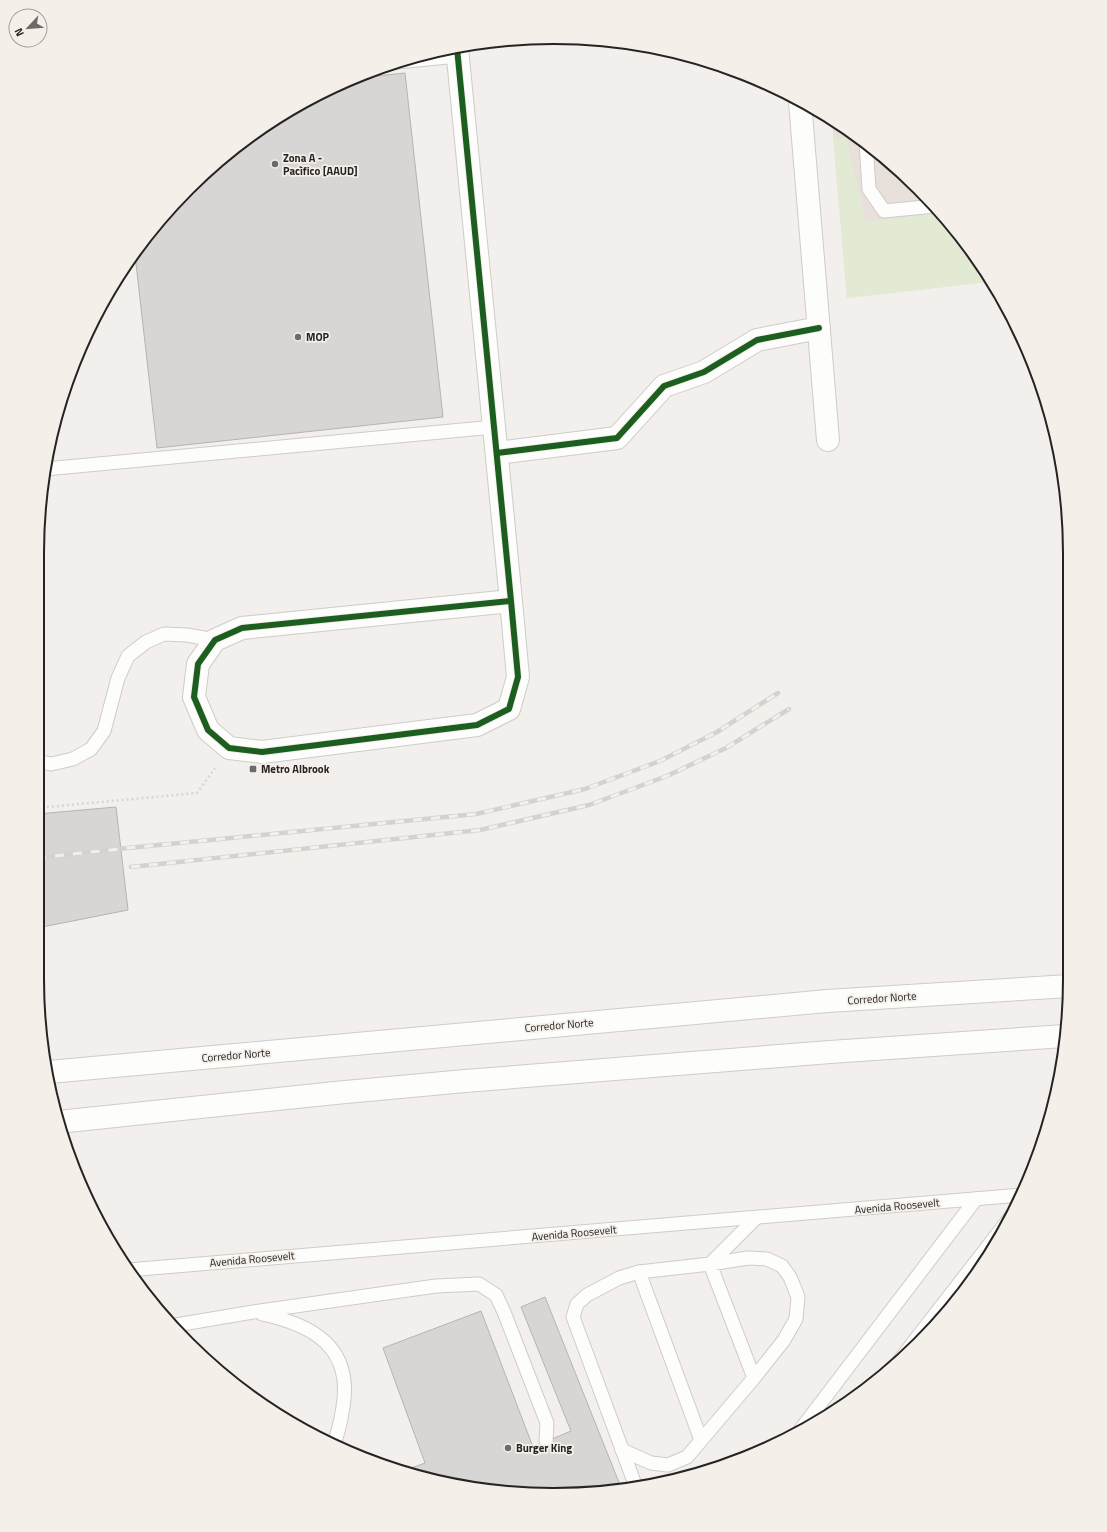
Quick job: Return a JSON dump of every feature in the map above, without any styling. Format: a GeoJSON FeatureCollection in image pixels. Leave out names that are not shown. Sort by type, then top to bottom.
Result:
{"type":"FeatureCollection","features":[{"type":"Feature","properties":{"kind":"main road"},"geometry":{"type":"LineString","coordinates":[[458,53],[497,453],[511,601],[518,677],[509,709],[477,725],[262,752],[230,748],[208,730],[194,697],[198,664],[215,640],[242,628],[511,601]]}},
{"type":"Feature","properties":{"kind":"main road"},"geometry":{"type":"LineString","coordinates":[[801,108],[828,440]]}},
{"type":"Feature","properties":{"kind":"main road"},"geometry":{"type":"LineString","coordinates":[[497,453],[617,438],[664,386],[704,372],[757,340],[819,328]]}},
{"type":"Feature","properties":{"kind":"main road","name":"Corredor Norte"},"geometry":{"type":"LineString","coordinates":[[53,1072],[827,1001],[1063,986]]}},
{"type":"Feature","properties":{"kind":"main road"},"geometry":{"type":"LineString","coordinates":[[65,1121],[465,1081],[822,1052],[1060,1036]]}},
{"type":"Feature","properties":{"kind":"lane"},"geometry":{"type":"LineString","coordinates":[[867,151],[869,189],[884,211],[927,207]]}},
{"type":"Feature","properties":{"kind":"lane"},"geometry":{"type":"LineString","coordinates":[[51,468],[494,427]]}},
{"type":"Feature","properties":{"kind":"lane"},"geometry":{"type":"LineString","coordinates":[[44,762],[52,764],[73,759],[90,749],[104,731],[118,678],[128,656],[146,642],[164,634],[187,634],[215,640]]}},
{"type":"Feature","properties":{"kind":"lane","name":"Avenida Roosevelt"},"geometry":{"type":"LineString","coordinates":[[135,1269],[1013,1197]]}},
{"type":"Feature","properties":{"kind":"lane"},"geometry":{"type":"LineString","coordinates":[[808,1420],[976,1199]]}},
{"type":"Feature","properties":{"kind":"lane"},"geometry":{"type":"LineString","coordinates":[[710,1264],[756,1218]]}},
{"type":"Feature","properties":{"kind":"lane"},"geometry":{"type":"LineString","coordinates":[[927,1325],[982,1253]]}},
{"type":"Feature","properties":{"kind":"lane"},"geometry":{"type":"LineString","coordinates":[[622,1450],[651,1463],[668,1465],[687,1457],[754,1378],[784,1340],[796,1319],[798,1297],[790,1277],[782,1266],[767,1259],[748,1258],[639,1272],[619,1278],[587,1295],[577,1304],[573,1317],[622,1450],[634,1481]]}},
{"type":"Feature","properties":{"kind":"lane"},"geometry":{"type":"LineString","coordinates":[[710,1264],[754,1378]]}},
{"type":"Feature","properties":{"kind":"lane"},"geometry":{"type":"LineString","coordinates":[[639,1272],[701,1440]]}},
{"type":"Feature","properties":{"kind":"lane"},"geometry":{"type":"LineString","coordinates":[[180,1324],[253,1312],[436,1286],[479,1284],[496,1295],[504,1312],[547,1423],[546,1441]]}},
{"type":"Feature","properties":{"kind":"lane"},"geometry":{"type":"LineString","coordinates":[[253,1312],[286,1319],[305,1327],[322,1338],[335,1352],[343,1372],[345,1395],[341,1421],[335,1438]]}},
{"type":"Feature","properties":{"kind":"path"},"geometry":{"type":"LineString","coordinates":[[44,807],[196,793],[230,748]]}},
{"type":"Feature","properties":{"kind":"shaded area"},"geometry":{"type":"Polygon","coordinates":[[[833,127],[864,149],[914,193],[958,243],[985,282],[847,298],[833,127]]]}},
{"type":"Feature","properties":{"kind":"green space"},"geometry":{"type":"Polygon","coordinates":[[[833,138],[846,138],[866,222],[932,213],[958,243],[985,282],[847,298],[833,138]]]}},
{"type":"Feature","properties":{"kind":"building"},"geometry":{"type":"Polygon","coordinates":[[[405,73],[443,417],[157,448],[136,262],[149,243],[193,193],[243,149],[299,112],[328,97],[377,76],[405,73]]]}},
{"type":"Feature","properties":{"kind":"building"},"geometry":{"type":"Polygon","coordinates":[[[116,807],[128,910],[44,927],[44,813],[116,807]]]}},
{"type":"Feature","properties":{"kind":"building"},"geometry":{"type":"Polygon","coordinates":[[[545,1297],[620,1484],[554,1488],[520,1487],[487,1484],[412,1468],[425,1463],[383,1348],[481,1311],[533,1447],[571,1431],[521,1307],[545,1297]]]}},
{"type":"Feature","properties":{"kind":"railway"},"geometry":{"type":"LineString","coordinates":[[44,857],[476,814],[585,789],[660,761],[717,732],[778,693]]}},
{"type":"Feature","properties":{"kind":"railway"},"geometry":{"type":"LineString","coordinates":[[131,867],[480,830],[589,805],[667,776],[726,748],[789,709]]}},
{"type":"Feature","properties":{"kind":"cycle path"},"geometry":{"type":"LineString","coordinates":[[458,53],[511,601]]}},
{"type":"Feature","properties":{"kind":"cycle path"},"geometry":{"type":"LineString","coordinates":[[497,453],[617,438],[664,386],[704,372],[757,340],[819,328]]}},
{"type":"Feature","properties":{"kind":"cycle path"},"geometry":{"type":"LineString","coordinates":[[511,601],[518,677],[509,709],[477,725],[262,752],[229,748],[208,730],[194,697],[198,664],[215,640],[242,628],[511,601]]}},
{"type":"Feature","properties":{"kind":"place","name":"Zona A - Pacìfico [AAUD]"},"geometry":{"type":"Point","coordinates":[275,164]}},
{"type":"Feature","properties":{"kind":"place","name":"MOP"},"geometry":{"type":"Point","coordinates":[298,337]}},
{"type":"Feature","properties":{"kind":"place","name":"Metro Albrook"},"geometry":{"type":"Point","coordinates":[253,769]}},
{"type":"Feature","properties":{"kind":"place","name":"Burger King"},"geometry":{"type":"Point","coordinates":[508,1448]}}]}
